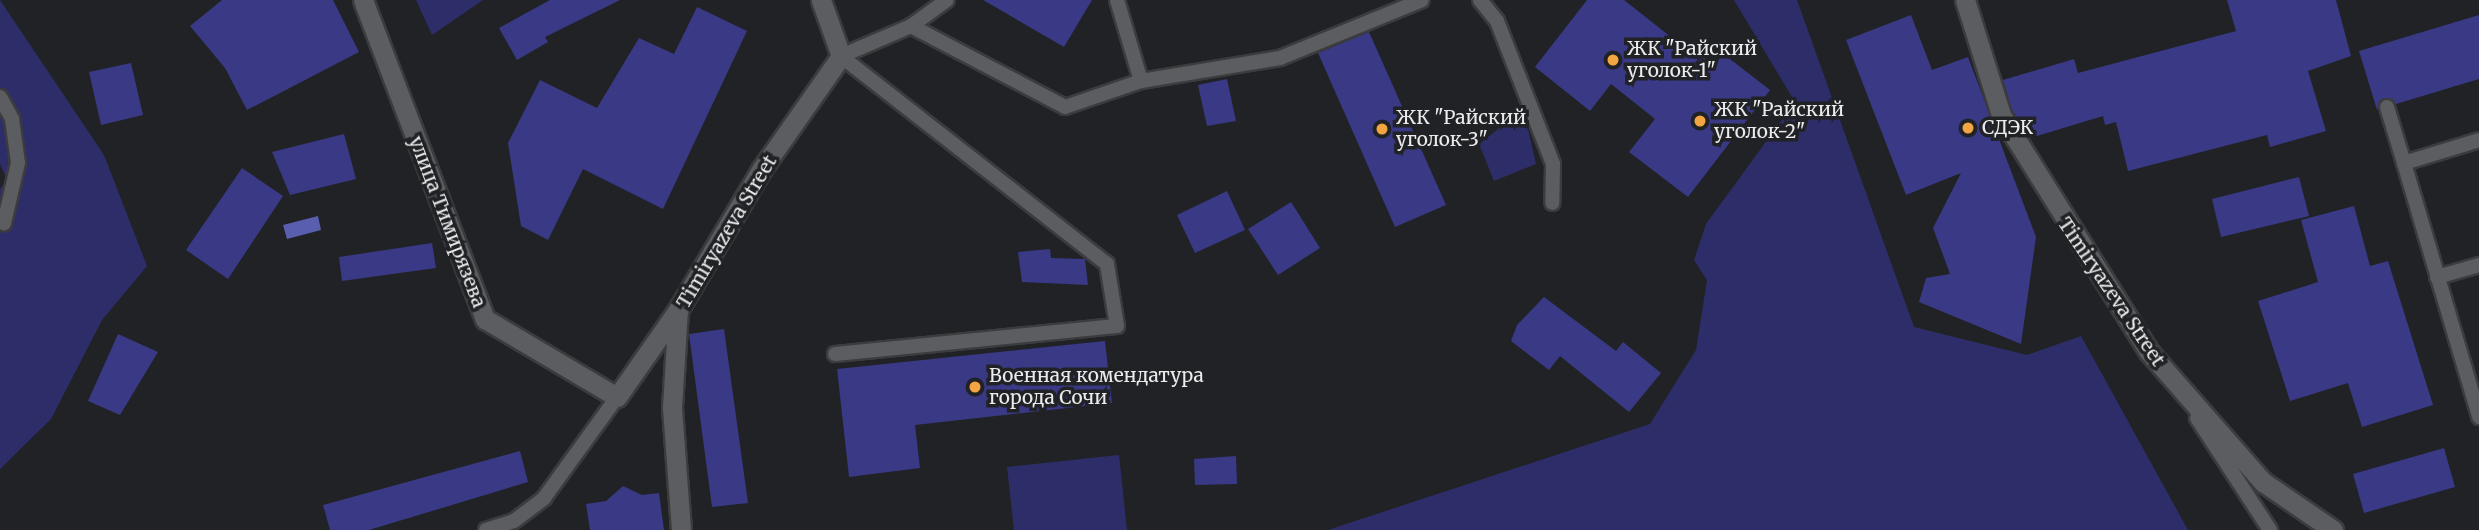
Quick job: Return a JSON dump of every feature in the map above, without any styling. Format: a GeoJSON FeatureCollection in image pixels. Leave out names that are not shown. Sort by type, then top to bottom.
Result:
{"type":"FeatureCollection","features":[{"type":"Feature","properties":{"kind":"street","name":"улица Тимирязева"},"geometry":{"type":"LineString","coordinates":[[363,0],[485,319],[617,397]]}},
{"type":"Feature","properties":{"kind":"street"},"geometry":{"type":"LineString","coordinates":[[821,0],[841,57]]}},
{"type":"Feature","properties":{"kind":"street","name":"Timiryazeva Street"},"geometry":{"type":"LineString","coordinates":[[1965,0],[2001,115],[2031,172],[2181,393],[2263,482],[2333,530]]}},
{"type":"Feature","properties":{"kind":"street","name":"Timiryazeva Street"},"geometry":{"type":"LineString","coordinates":[[681,530],[672,407],[678,310],[761,170],[841,57]]}},
{"type":"Feature","properties":{"kind":"street"},"geometry":{"type":"LineString","coordinates":[[617,397],[678,310]]}},
{"type":"Feature","properties":{"kind":"lane"},"geometry":{"type":"LineString","coordinates":[[835,354],[1117,326],[1107,264],[841,57],[911,26],[947,0]]}},
{"type":"Feature","properties":{"kind":"lane"},"geometry":{"type":"LineString","coordinates":[[1117,0],[1141,81]]}},
{"type":"Feature","properties":{"kind":"lane"},"geometry":{"type":"LineString","coordinates":[[911,26],[1065,107],[1141,81],[1280,58],[1422,0]]}},
{"type":"Feature","properties":{"kind":"lane"},"geometry":{"type":"LineString","coordinates":[[1480,0],[1497,21],[1553,164],[1552,203]]}},
{"type":"Feature","properties":{"kind":"lane"},"geometry":{"type":"LineString","coordinates":[[0,97],[12,119],[18,163],[4,223]]}},
{"type":"Feature","properties":{"kind":"lane"},"geometry":{"type":"LineString","coordinates":[[2387,107],[2479,417]]}},
{"type":"Feature","properties":{"kind":"lane"},"geometry":{"type":"LineString","coordinates":[[2404,163],[2479,140]]}},
{"type":"Feature","properties":{"kind":"lane"},"geometry":{"type":"LineString","coordinates":[[2437,277],[2479,265]]}},
{"type":"Feature","properties":{"kind":"lane"},"geometry":{"type":"LineString","coordinates":[[2181,393],[2270,530]]}},
{"type":"Feature","properties":{"kind":"lane"},"geometry":{"type":"LineString","coordinates":[[486,530],[514,521],[544,498],[617,397]]}},
{"type":"Feature","properties":{"kind":"shaded area"},"geometry":{"type":"Polygon","coordinates":[[[0,0],[104,155],[147,266],[102,320],[51,419],[0,469],[0,189],[7,180],[0,164],[0,0]]]}},
{"type":"Feature","properties":{"kind":"shaded area"},"geometry":{"type":"Polygon","coordinates":[[[416,0],[483,0],[432,35],[416,0]]]}},
{"type":"Feature","properties":{"kind":"shaded area"},"geometry":{"type":"Polygon","coordinates":[[[1734,0],[1797,0],[1914,327],[2027,355],[2081,336],[2188,530],[1328,530],[1650,424],[1696,350],[1707,280],[1694,260],[1706,224],[1795,102],[1734,0]]]}},
{"type":"Feature","properties":{"kind":"shaded area"},"geometry":{"type":"Polygon","coordinates":[[[1511,119],[1528,129],[1536,164],[1494,181],[1479,144],[1511,119]]]}},
{"type":"Feature","properties":{"kind":"shaded area"},"geometry":{"type":"Polygon","coordinates":[[[318,216],[321,230],[287,239],[283,225],[318,216]]]}},
{"type":"Feature","properties":{"kind":"shaded area"},"geometry":{"type":"Polygon","coordinates":[[[1119,455],[1127,530],[1014,530],[1007,467],[1119,455]]]}},
{"type":"Feature","properties":{"kind":"building"},"geometry":{"type":"Polygon","coordinates":[[[222,0],[333,0],[359,52],[247,110],[225,68],[190,26],[222,0]]]}},
{"type":"Feature","properties":{"kind":"building"},"geometry":{"type":"Polygon","coordinates":[[[550,0],[620,0],[545,37],[548,42],[517,60],[499,28],[550,0]]]}},
{"type":"Feature","properties":{"kind":"building"},"geometry":{"type":"Polygon","coordinates":[[[983,0],[1092,0],[1064,47],[983,0]]]}},
{"type":"Feature","properties":{"kind":"building"},"geometry":{"type":"Polygon","coordinates":[[[1587,0],[1624,0],[1700,60],[1712,45],[1770,90],[1688,197],[1629,152],[1655,119],[1611,84],[1590,111],[1535,67],[1587,0]]]}},
{"type":"Feature","properties":{"kind":"building"},"geometry":{"type":"Polygon","coordinates":[[[2227,0],[2336,0],[2351,56],[2308,71],[2326,131],[2270,147],[2267,135],[2128,171],[2116,122],[2105,125],[2103,116],[2030,138],[2012,110],[2003,80],[2074,59],[2078,73],[2236,31],[2227,0]]]}},
{"type":"Feature","properties":{"kind":"building"},"geometry":{"type":"Polygon","coordinates":[[[697,7],[747,31],[663,209],[583,169],[548,240],[521,226],[508,143],[540,80],[597,108],[639,38],[674,54],[697,7]]]}},
{"type":"Feature","properties":{"kind":"building"},"geometry":{"type":"Polygon","coordinates":[[[1911,15],[1932,70],[1968,57],[2036,237],[2021,344],[1919,302],[1926,278],[1950,274],[1933,228],[1961,173],[1906,195],[1846,40],[1911,15]]]}},
{"type":"Feature","properties":{"kind":"building"},"geometry":{"type":"Polygon","coordinates":[[[2479,15],[2479,79],[2396,104],[2384,98],[2377,110],[2359,51],[2479,15]]]}},
{"type":"Feature","properties":{"kind":"building","name":"ЖК \"Райский уголок-3\""},"geometry":{"type":"Polygon","coordinates":[[[1369,32],[1446,205],[1395,227],[1318,53],[1369,32]]]}},
{"type":"Feature","properties":{"kind":"building"},"geometry":{"type":"Polygon","coordinates":[[[131,63],[143,115],[101,125],[89,72],[131,63]]]}},
{"type":"Feature","properties":{"kind":"building"},"geometry":{"type":"Polygon","coordinates":[[[1227,79],[1236,121],[1207,126],[1198,85],[1227,79]]]}},
{"type":"Feature","properties":{"kind":"building"},"geometry":{"type":"Polygon","coordinates":[[[344,134],[356,179],[290,195],[272,152],[344,134]]]}},
{"type":"Feature","properties":{"kind":"building"},"geometry":{"type":"Polygon","coordinates":[[[242,168],[283,196],[228,279],[186,250],[242,168]]]}},
{"type":"Feature","properties":{"kind":"building"},"geometry":{"type":"Polygon","coordinates":[[[2299,177],[2309,216],[2221,237],[2212,199],[2299,177]]]}},
{"type":"Feature","properties":{"kind":"building"},"geometry":{"type":"Polygon","coordinates":[[[1227,191],[1245,230],[1195,253],[1177,215],[1227,191]]]}},
{"type":"Feature","properties":{"kind":"building"},"geometry":{"type":"Polygon","coordinates":[[[1291,202],[1320,248],[1278,275],[1248,229],[1291,202]]]}},
{"type":"Feature","properties":{"kind":"building"},"geometry":{"type":"Polygon","coordinates":[[[2354,206],[2370,266],[2388,261],[2433,405],[2362,427],[2348,383],[2290,401],[2258,301],[2318,282],[2301,220],[2354,206]]]}},
{"type":"Feature","properties":{"kind":"building"},"geometry":{"type":"Polygon","coordinates":[[[432,243],[436,268],[342,281],[339,257],[432,243]]]}},
{"type":"Feature","properties":{"kind":"building"},"geometry":{"type":"Polygon","coordinates":[[[1050,249],[1051,258],[1085,259],[1088,285],[1022,282],[1018,252],[1050,249]]]}},
{"type":"Feature","properties":{"kind":"building"},"geometry":{"type":"Polygon","coordinates":[[[1544,297],[1616,351],[1623,342],[1661,373],[1629,412],[1560,356],[1549,370],[1511,341],[1517,325],[1544,297]]]}},
{"type":"Feature","properties":{"kind":"building"},"geometry":{"type":"Polygon","coordinates":[[[724,329],[748,503],[712,507],[689,334],[724,329]]]}},
{"type":"Feature","properties":{"kind":"building"},"geometry":{"type":"Polygon","coordinates":[[[118,334],[158,352],[120,415],[88,401],[118,334]]]}},
{"type":"Feature","properties":{"kind":"building","name":"Военная комендатура города Сочи"},"geometry":{"type":"Polygon","coordinates":[[[1105,341],[1112,403],[915,425],[920,468],[849,477],[837,369],[1105,341]]]}},
{"type":"Feature","properties":{"kind":"building"},"geometry":{"type":"Polygon","coordinates":[[[2444,448],[2455,487],[2364,513],[2353,474],[2444,448]]]}},
{"type":"Feature","properties":{"kind":"building"},"geometry":{"type":"Polygon","coordinates":[[[520,451],[528,482],[369,530],[330,530],[323,505],[520,451]]]}},
{"type":"Feature","properties":{"kind":"building"},"geometry":{"type":"Polygon","coordinates":[[[1236,456],[1237,484],[1195,485],[1194,459],[1236,456]]]}},
{"type":"Feature","properties":{"kind":"building"},"geometry":{"type":"Polygon","coordinates":[[[623,486],[642,495],[659,493],[664,530],[590,530],[586,504],[606,501],[623,486]]]}},
{"type":"Feature","properties":{"kind":"place","name":"ЖК \"Райский уголок-1\""},"geometry":{"type":"Point","coordinates":[1613,60]}},
{"type":"Feature","properties":{"kind":"place","name":"ЖК \"Райский уголок-2\""},"geometry":{"type":"Point","coordinates":[1700,121]}},
{"type":"Feature","properties":{"kind":"place","name":"СДЭК"},"geometry":{"type":"Point","coordinates":[1968,128]}},
{"type":"Feature","properties":{"kind":"place","name":"ЖК \"Райский уголок-3\""},"geometry":{"type":"Point","coordinates":[1382,129]}},
{"type":"Feature","properties":{"kind":"place","name":"Военная комендатура города Сочи"},"geometry":{"type":"Point","coordinates":[975,387]}}]}
